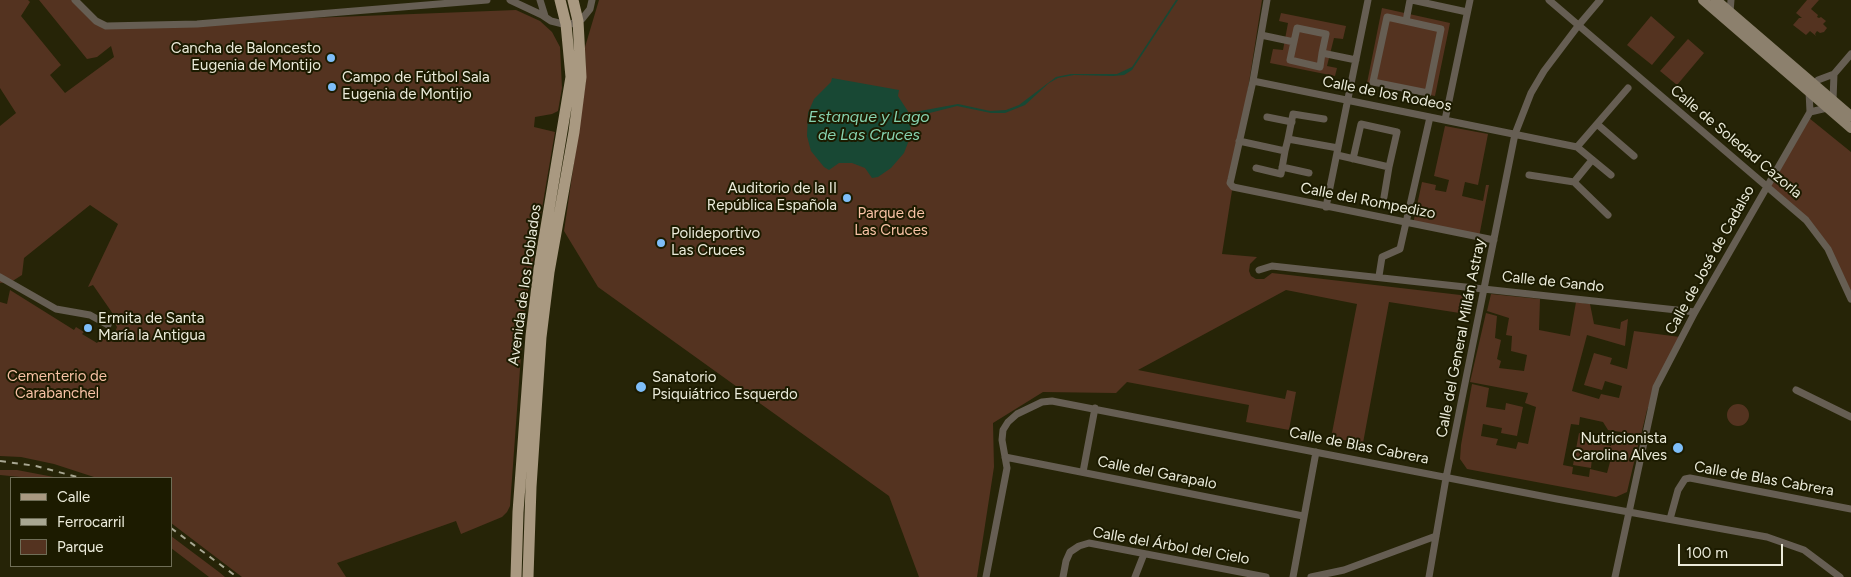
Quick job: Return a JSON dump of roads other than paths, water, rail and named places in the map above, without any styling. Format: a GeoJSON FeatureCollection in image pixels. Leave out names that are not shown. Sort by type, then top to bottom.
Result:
{"type":"FeatureCollection","features":[{"type":"Feature","properties":{"kind":"main road","name":"Avenida de los Poblados"},"geometry":{"type":"LineString","coordinates":[[516,577],[518,512],[531,336],[539,269],[571,77],[566,24],[560,0]]}},
{"type":"Feature","properties":{"kind":"main road","name":"Avenida de los Poblados"},"geometry":{"type":"LineString","coordinates":[[528,577],[531,487],[541,337],[549,272],[581,77],[578,21],[573,0]]}},
{"type":"Feature","properties":{"kind":"main road"},"geometry":{"type":"LineString","coordinates":[[1703,0],[1814,85]]}},
{"type":"Feature","properties":{"kind":"main road"},"geometry":{"type":"LineString","coordinates":[[1716,0],[1851,116]]}},
{"type":"Feature","properties":{"kind":"main road"},"geometry":{"type":"LineString","coordinates":[[1831,100],[1851,128]]}},
{"type":"Feature","properties":{"kind":"street"},"geometry":{"type":"LineString","coordinates":[[75,0],[96,21],[106,26],[197,24],[487,0]]}},
{"type":"Feature","properties":{"kind":"street"},"geometry":{"type":"LineString","coordinates":[[510,0],[555,23],[566,24],[578,21],[588,13],[592,0]]}},
{"type":"Feature","properties":{"kind":"street"},"geometry":{"type":"LineString","coordinates":[[540,0],[545,17]]}},
{"type":"Feature","properties":{"kind":"street"},"geometry":{"type":"LineString","coordinates":[[1267,0],[1240,141],[1285,151]]}},
{"type":"Feature","properties":{"kind":"street"},"geometry":{"type":"LineString","coordinates":[[1326,207],[1368,0]]}},
{"type":"Feature","properties":{"kind":"street"},"geometry":{"type":"LineString","coordinates":[[1406,21],[1411,0],[1467,12]]}},
{"type":"Feature","properties":{"kind":"street"},"geometry":{"type":"LineString","coordinates":[[1445,120],[1470,0]]}},
{"type":"Feature","properties":{"kind":"street","name":"Calle de Soledad Cazorla"},"geometry":{"type":"LineString","coordinates":[[1549,0],[1806,220],[1828,249],[1851,299]]}},
{"type":"Feature","properties":{"kind":"street","name":"Calle del General Millán Astray"},"geometry":{"type":"LineString","coordinates":[[1429,577],[1446,478],[1515,134],[1532,93],[1544,71],[1600,0]]}},
{"type":"Feature","properties":{"kind":"street"},"geometry":{"type":"LineString","coordinates":[[1730,12],[1731,0]]}},
{"type":"Feature","properties":{"kind":"street"},"geometry":{"type":"LineString","coordinates":[[1387,17],[1406,21],[1442,29],[1428,94],[1373,82],[1387,17]]}},
{"type":"Feature","properties":{"kind":"street"},"geometry":{"type":"LineString","coordinates":[[1297,28],[1326,34],[1322,53],[1320,67],[1290,60],[1297,28]]}},
{"type":"Feature","properties":{"kind":"street"},"geometry":{"type":"LineString","coordinates":[[1261,35],[1294,42]]}},
{"type":"Feature","properties":{"kind":"street"},"geometry":{"type":"LineString","coordinates":[[1322,53],[1356,60]]}},
{"type":"Feature","properties":{"kind":"street"},"geometry":{"type":"LineString","coordinates":[[1810,112],[1814,85],[1834,74],[1851,54]]}},
{"type":"Feature","properties":{"kind":"street"},"geometry":{"type":"LineString","coordinates":[[1810,112],[1831,100],[1834,74]]}},
{"type":"Feature","properties":{"kind":"street","name":"Calle de los Rodeos"},"geometry":{"type":"LineString","coordinates":[[1253,81],[1515,134]]}},
{"type":"Feature","properties":{"kind":"street"},"geometry":{"type":"LineString","coordinates":[[1577,147],[1628,88]]}},
{"type":"Feature","properties":{"kind":"street","name":"Calle de José de Cadalso"},"geometry":{"type":"LineString","coordinates":[[1615,577],[1628,512],[1650,428],[1656,387],[1695,312],[1810,112]]}},
{"type":"Feature","properties":{"kind":"street"},"geometry":{"type":"LineString","coordinates":[[1256,168],[1281,174],[1293,114],[1324,120]]}},
{"type":"Feature","properties":{"kind":"street"},"geometry":{"type":"LineString","coordinates":[[1267,117],[1292,122]]}},
{"type":"Feature","properties":{"kind":"street"},"geometry":{"type":"LineString","coordinates":[[1379,276],[1382,257],[1400,250],[1430,117]]}},
{"type":"Feature","properties":{"kind":"street"},"geometry":{"type":"LineString","coordinates":[[1354,159],[1361,124],[1396,132],[1384,197]]}},
{"type":"Feature","properties":{"kind":"street"},"geometry":{"type":"LineString","coordinates":[[1596,124],[1634,156]]}},
{"type":"Feature","properties":{"kind":"street"},"geometry":{"type":"LineString","coordinates":[[1515,134],[1577,147],[1611,175]]}},
{"type":"Feature","properties":{"kind":"street"},"geometry":{"type":"LineString","coordinates":[[1288,139],[1337,152],[1354,159],[1389,167]]}},
{"type":"Feature","properties":{"kind":"street","name":"Calle del Rompedizo"},"geometry":{"type":"LineString","coordinates":[[1240,141],[1230,183],[1236,189],[1494,240]]}},
{"type":"Feature","properties":{"kind":"street"},"geometry":{"type":"LineString","coordinates":[[1574,182],[1592,160]]}},
{"type":"Feature","properties":{"kind":"street"},"geometry":{"type":"LineString","coordinates":[[1282,167],[1309,173]]}},
{"type":"Feature","properties":{"kind":"street"},"geometry":{"type":"LineString","coordinates":[[1530,175],[1574,182],[1608,215]]}},
{"type":"Feature","properties":{"kind":"street","name":"Calle de Gando"},"geometry":{"type":"LineString","coordinates":[[1259,270],[1272,266],[1379,276],[1695,312]]}},
{"type":"Feature","properties":{"kind":"street"},"geometry":{"type":"LineString","coordinates":[[0,276],[56,309],[90,315],[108,325]]}},
{"type":"Feature","properties":{"kind":"street"},"geometry":{"type":"LineString","coordinates":[[1796,390],[1851,417]]}},
{"type":"Feature","properties":{"kind":"street","name":"Calle de Blas Cabrera"},"geometry":{"type":"LineString","coordinates":[[1005,457],[1002,440],[1006,426],[1018,414],[1042,402],[1060,402],[1446,478],[1767,537],[1811,555],[1840,577]]}},
{"type":"Feature","properties":{"kind":"street"},"geometry":{"type":"LineString","coordinates":[[1083,472],[1095,408]]}},
{"type":"Feature","properties":{"kind":"street"},"geometry":{"type":"LineString","coordinates":[[1293,577],[1316,452]]}},
{"type":"Feature","properties":{"kind":"street"},"geometry":{"type":"LineString","coordinates":[[986,577],[1007,468],[1005,457]]}},
{"type":"Feature","properties":{"kind":"street","name":"Calle del Garapalo"},"geometry":{"type":"LineString","coordinates":[[1005,457],[1303,516]]}},
{"type":"Feature","properties":{"kind":"street","name":"Calle de Blas Cabrera"},"geometry":{"type":"LineString","coordinates":[[1670,519],[1678,490],[1685,479],[1690,478],[1851,508]]}},
{"type":"Feature","properties":{"kind":"street"},"geometry":{"type":"LineString","coordinates":[[1311,577],[1344,570],[1436,536]]}},
{"type":"Feature","properties":{"kind":"street","name":"Calle del Árbol del Cielo"},"geometry":{"type":"LineString","coordinates":[[1063,577],[1068,556],[1074,548],[1083,544],[1096,544],[1245,575],[1266,577]]}},
{"type":"Feature","properties":{"kind":"street"},"geometry":{"type":"LineString","coordinates":[[1135,577],[1144,554]]}},
{"type":"Feature","properties":{"kind":"water","name":"Estanque y Lago de Las Cruces"},"geometry":{"type":"Polygon","coordinates":[[[1176,0],[1178,0],[1132,70],[1124,75],[1074,75],[1058,78],[1049,83],[1025,105],[1005,113],[991,113],[957,106],[910,118],[911,135],[904,153],[891,168],[878,177],[872,178],[865,168],[852,163],[839,163],[829,170],[824,167],[811,151],[807,136],[808,113],[814,99],[831,82],[832,78],[899,90],[898,96],[909,113],[958,104],[990,111],[1006,110],[1019,105],[1056,77],[1071,74],[1117,74],[1132,67],[1176,0]]]}},
{"type":"Feature","properties":{"kind":"railway"},"geometry":{"type":"LineString","coordinates":[[0,461],[36,466],[77,477]]}},
{"type":"Feature","properties":{"kind":"railway"},"geometry":{"type":"LineString","coordinates":[[172,529],[237,577]]}},
{"type":"Feature","properties":{"kind":"place","name":"Cancha de Baloncesto Eugenia de Montijo"},"geometry":{"type":"Point","coordinates":[331,58]}},
{"type":"Feature","properties":{"kind":"place","name":"Campo de Fútbol Sala Eugenia de Montijo"},"geometry":{"type":"Point","coordinates":[332,87]}},
{"type":"Feature","properties":{"kind":"place","name":"Auditorio de la II República Española"},"geometry":{"type":"Point","coordinates":[847,198]}},
{"type":"Feature","properties":{"kind":"place","name":"Polideportivo Las Cruces"},"geometry":{"type":"Point","coordinates":[661,243]}},
{"type":"Feature","properties":{"kind":"place","name":"Ermita de Santa María la Antigua"},"geometry":{"type":"Point","coordinates":[88,328]}},
{"type":"Feature","properties":{"kind":"place","name":"Sanatorio Psiquiátrico Esquerdo"},"geometry":{"type":"Point","coordinates":[641,387]}},
{"type":"Feature","properties":{"kind":"place","name":"Nutricionista Carolina Alves"},"geometry":{"type":"Point","coordinates":[1678,448]}},
{"type":"Feature","properties":{"kind":"park label","name":"Parque de Las Cruces"},"geometry":{"type":"Point","coordinates":[891,222]}},
{"type":"Feature","properties":{"kind":"park label","name":"Cementerio de Carabanchel"},"geometry":{"type":"Point","coordinates":[57,386]}}]}
